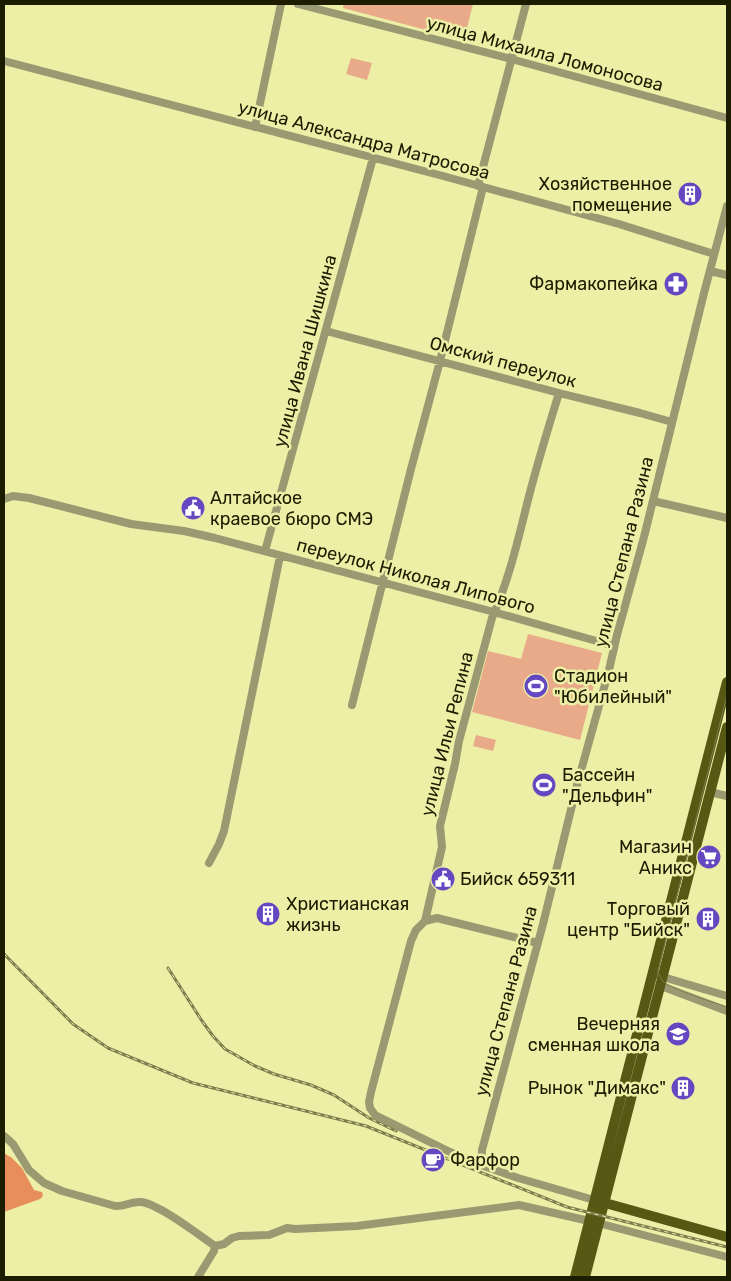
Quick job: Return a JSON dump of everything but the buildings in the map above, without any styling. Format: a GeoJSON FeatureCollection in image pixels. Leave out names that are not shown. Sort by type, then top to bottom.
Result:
{"type":"FeatureCollection","features":[{"type":"Feature","properties":{"kind":"main road"},"geometry":{"type":"LineString","coordinates":[[658,979],[727,682]]}},
{"type":"Feature","properties":{"kind":"main road"},"geometry":{"type":"LineString","coordinates":[[585,1277],[594,1222],[637,1054],[727,727]]}},
{"type":"Feature","properties":{"kind":"main road"},"geometry":{"type":"LineString","coordinates":[[599,1202],[727,1237]]}},
{"type":"Feature","properties":{"kind":"main road"},"geometry":{"type":"LineString","coordinates":[[575,1277],[594,1222]]}},
{"type":"Feature","properties":{"kind":"street"},"geometry":{"type":"LineString","coordinates":[[255,127],[281,4]]}},
{"type":"Feature","properties":{"kind":"street","name":"улица Михаила Ломоносова"},"geometry":{"type":"LineString","coordinates":[[298,4],[511,59],[727,118]]}},
{"type":"Feature","properties":{"kind":"street"},"geometry":{"type":"LineString","coordinates":[[352,705],[410,469],[440,361],[511,59],[526,4]]}},
{"type":"Feature","properties":{"kind":"street","name":"улица Александра Матросова"},"geometry":{"type":"LineString","coordinates":[[4,61],[481,186],[619,224],[714,254]]}},
{"type":"Feature","properties":{"kind":"street","name":"улица Ивана Шишкина"},"geometry":{"type":"LineString","coordinates":[[266,551],[373,158]]}},
{"type":"Feature","properties":{"kind":"street","name":"улица Степана Разина"},"geometry":{"type":"LineString","coordinates":[[481,1166],[482,1150],[653,501],[727,206]]}},
{"type":"Feature","properties":{"kind":"street"},"geometry":{"type":"LineString","coordinates":[[710,270],[727,275]]}},
{"type":"Feature","properties":{"kind":"street","name":"Омский переулок"},"geometry":{"type":"LineString","coordinates":[[326,331],[672,422]]}},
{"type":"Feature","properties":{"kind":"street","name":"улица Ильи Репина"},"geometry":{"type":"LineString","coordinates":[[481,1166],[375,1115],[371,1111],[371,1092],[408,949],[416,930],[425,921],[442,847],[440,826],[456,764],[459,741],[492,618],[514,555],[559,393]]}},
{"type":"Feature","properties":{"kind":"street","name":"переулок Николая Липового"},"geometry":{"type":"LineString","coordinates":[[4,499],[13,496],[29,498],[131,524],[184,531],[215,538],[614,646]]}},
{"type":"Feature","properties":{"kind":"street"},"geometry":{"type":"LineString","coordinates":[[653,501],[727,518]]}},
{"type":"Feature","properties":{"kind":"street"},"geometry":{"type":"LineString","coordinates":[[209,863],[219,844],[226,821],[280,556]]}},
{"type":"Feature","properties":{"kind":"street"},"geometry":{"type":"LineString","coordinates":[[710,792],[727,796]]}},
{"type":"Feature","properties":{"kind":"street"},"geometry":{"type":"LineString","coordinates":[[425,921],[436,918],[538,943]]}},
{"type":"Feature","properties":{"kind":"street"},"geometry":{"type":"LineString","coordinates":[[658,979],[727,996]]}},
{"type":"Feature","properties":{"kind":"street"},"geometry":{"type":"LineString","coordinates":[[658,979],[669,989],[727,1011]]}},
{"type":"Feature","properties":{"kind":"street"},"geometry":{"type":"LineString","coordinates":[[4,1136],[13,1144],[29,1170],[44,1182],[62,1191],[118,1207],[136,1202],[146,1203],[161,1210],[215,1246],[224,1244],[232,1238],[239,1236],[271,1235],[287,1228],[357,1226],[519,1205],[594,1222],[727,1257]]}},
{"type":"Feature","properties":{"kind":"street"},"geometry":{"type":"LineString","coordinates":[[481,1166],[599,1202]]}},
{"type":"Feature","properties":{"kind":"street"},"geometry":{"type":"LineString","coordinates":[[198,1277],[214,1251],[215,1246]]}},
{"type":"Feature","properties":{"kind":"shaded area"},"geometry":{"type":"Polygon","coordinates":[[[344,4],[473,4],[464,40],[343,8],[344,4]]]}},
{"type":"Feature","properties":{"kind":"shaded area"},"geometry":{"type":"Polygon","coordinates":[[[351,58],[372,63],[367,80],[346,74],[351,58]]]}},
{"type":"Feature","properties":{"kind":"shaded area","name":"Стадион \"Юбилейный\""},"geometry":{"type":"Polygon","coordinates":[[[528,634],[602,653],[580,740],[472,712],[488,651],[521,659],[528,634]]]}},
{"type":"Feature","properties":{"kind":"shaded area"},"geometry":{"type":"Polygon","coordinates":[[[476,735],[496,740],[493,751],[473,746],[476,735]]]}},
{"type":"Feature","properties":{"kind":"shaded area"},"geometry":{"type":"Polygon","coordinates":[[[4,1153],[22,1168],[34,1190],[42,1192],[43,1196],[40,1199],[4,1212],[4,1153]]]}},
{"type":"Feature","properties":{"kind":"tram line"},"geometry":{"type":"LineString","coordinates":[[727,695],[658,971],[661,979],[668,984],[684,992],[727,1007]]}},
{"type":"Feature","properties":{"kind":"railway"},"geometry":{"type":"LineString","coordinates":[[4,954],[73,1024],[108,1048],[193,1083],[366,1126],[567,1207],[727,1247]]}},
{"type":"Feature","properties":{"kind":"railway"},"geometry":{"type":"LineString","coordinates":[[168,968],[202,1021],[225,1049],[255,1066],[334,1095],[369,1118],[396,1131]]}},
{"type":"Feature","properties":{"kind":"place","name":"Хозяйственное помещение"},"geometry":{"type":"Point","coordinates":[690,194]}},
{"type":"Feature","properties":{"kind":"place","name":"Фармакопейка"},"geometry":{"type":"Point","coordinates":[676,284]}},
{"type":"Feature","properties":{"kind":"place","name":"Алтайское краевое бюро СМЭ"},"geometry":{"type":"Point","coordinates":[193,508]}},
{"type":"Feature","properties":{"kind":"place","name":"Стадион \"Юбилейный\""},"geometry":{"type":"Point","coordinates":[536,686]}},
{"type":"Feature","properties":{"kind":"place","name":"Бассейн \"Дельфин\""},"geometry":{"type":"Point","coordinates":[544,785]}},
{"type":"Feature","properties":{"kind":"place","name":"Магазин Аникс"},"geometry":{"type":"Point","coordinates":[709,857]}},
{"type":"Feature","properties":{"kind":"place","name":"Бийск 659311"},"geometry":{"type":"Point","coordinates":[443,879]}},
{"type":"Feature","properties":{"kind":"place","name":"Христианская жизнь"},"geometry":{"type":"Point","coordinates":[268,914]}},
{"type":"Feature","properties":{"kind":"place","name":"Торговый центр \"Бийск\""},"geometry":{"type":"Point","coordinates":[708,919]}},
{"type":"Feature","properties":{"kind":"place","name":"Вечерняя сменная школа"},"geometry":{"type":"Point","coordinates":[678,1034]}},
{"type":"Feature","properties":{"kind":"place","name":"Рынок \"Димакс\""},"geometry":{"type":"Point","coordinates":[683,1088]}},
{"type":"Feature","properties":{"kind":"place","name":"Фарфор"},"geometry":{"type":"Point","coordinates":[433,1160]}}]}
